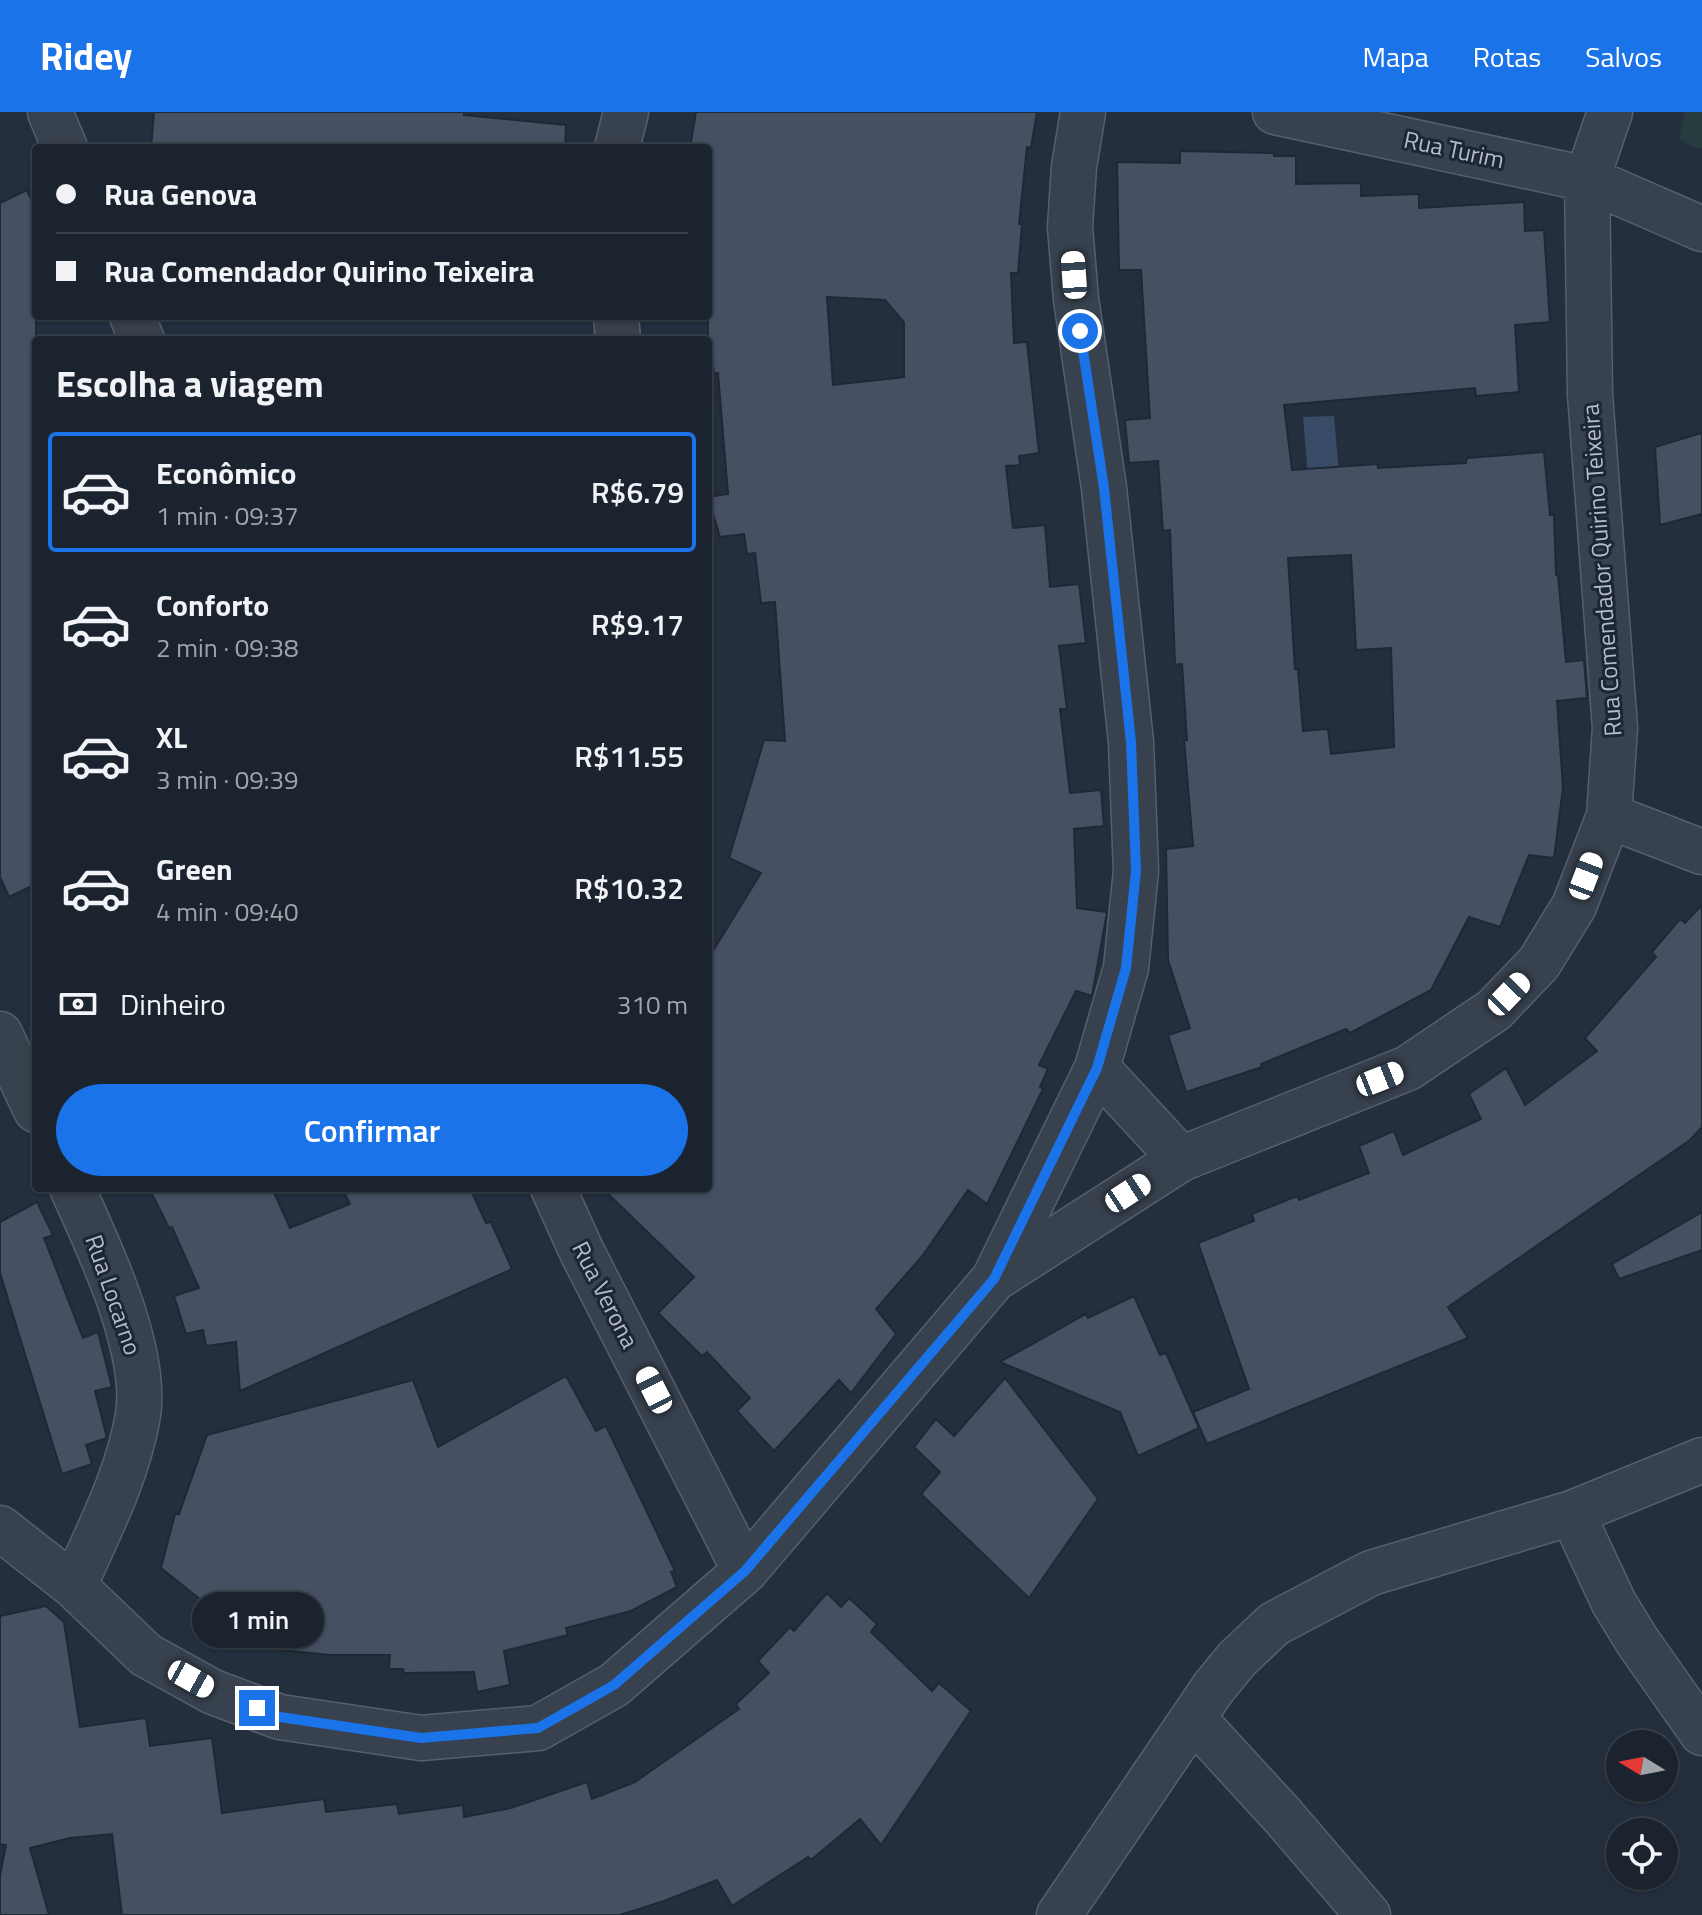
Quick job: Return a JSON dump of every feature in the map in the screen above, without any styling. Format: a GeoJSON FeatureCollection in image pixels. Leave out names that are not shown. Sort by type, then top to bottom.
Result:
{"type":"FeatureCollection","features":[{"type":"Feature","properties":{"kind":"street"},"geometry":{"type":"LineString","coordinates":[[50,112],[63,144]]}},
{"type":"Feature","properties":{"kind":"street"},"geometry":{"type":"LineString","coordinates":[[618,144],[626,112]]}},
{"type":"Feature","properties":{"kind":"street"},"geometry":{"type":"LineString","coordinates":[[994,1279],[1097,1068],[1126,968],[1136,871],[1129,726],[1104,488],[1076,299],[1070,227],[1074,167],[1083,112]]}},
{"type":"Feature","properties":{"kind":"street","name":"Rua Turim"},"geometry":{"type":"LineString","coordinates":[[1275,112],[1587,179],[1702,229]]}},
{"type":"Feature","properties":{"kind":"street","name":"Rua Comendador Quirino Teixeira"},"geometry":{"type":"LineString","coordinates":[[0,1528],[74,1586],[146,1655],[213,1692],[280,1717],[421,1738],[538,1728],[614,1685],[745,1571],[994,1279],[1181,1159],[1408,1068],[1494,1010],[1539,963],[1574,906],[1609,816],[1615,728],[1590,394],[1587,179],[1610,112]]}},
{"type":"Feature","properties":{"kind":"street"},"geometry":{"type":"LineString","coordinates":[[1609,816],[1702,852]]}},
{"type":"Feature","properties":{"kind":"street"},"geometry":{"type":"LineString","coordinates":[[0,1034],[32,1102]]}},
{"type":"Feature","properties":{"kind":"street"},"geometry":{"type":"LineString","coordinates":[[1097,1068],[1181,1159]]}},
{"type":"Feature","properties":{"kind":"street","name":"Rua Locarno"},"geometry":{"type":"LineString","coordinates":[[74,1192],[102,1255],[136,1356],[138,1412],[124,1473],[74,1586]]}},
{"type":"Feature","properties":{"kind":"street","name":"Rua Verona"},"geometry":{"type":"LineString","coordinates":[[555,1192],[582,1252],[745,1571]]}},
{"type":"Feature","properties":{"kind":"street"},"geometry":{"type":"LineString","coordinates":[[1059,1915],[1193,1718],[1237,1659],[1274,1624],[1371,1573],[1572,1513],[1702,1460]]}},
{"type":"Feature","properties":{"kind":"street"},"geometry":{"type":"LineString","coordinates":[[1572,1513],[1614,1603],[1702,1733]]}},
{"type":"Feature","properties":{"kind":"street"},"geometry":{"type":"LineString","coordinates":[[1193,1718],[1368,1915]]}},
{"type":"Feature","properties":{"kind":"green space"},"geometry":{"type":"Polygon","coordinates":[[[1685,112],[1702,112],[1702,149],[1679,138],[1685,112]]]}},
{"type":"Feature","properties":{"kind":"water"},"geometry":{"type":"Polygon","coordinates":[[[1334,416],[1339,475],[1308,476],[1303,417],[1334,416]]]}},
{"type":"Feature","properties":{"kind":"building"},"geometry":{"type":"Polygon","coordinates":[[[154,112],[464,112],[464,115],[566,125],[565,144],[151,144],[154,112]]]}},
{"type":"Feature","properties":{"kind":"building"},"geometry":{"type":"Polygon","coordinates":[[[696,112],[1037,112],[1031,148],[1027,147],[1019,224],[1022,224],[1018,273],[1011,273],[1014,343],[1027,342],[1039,453],[1019,456],[1020,465],[1006,466],[1013,528],[1045,525],[1050,587],[1079,584],[1086,643],[1059,646],[1067,709],[1060,709],[1070,793],[1101,790],[1104,826],[1074,829],[1077,908],[1107,912],[1092,996],[1076,991],[1039,1065],[1048,1069],[1040,1087],[1043,1089],[987,1204],[968,1190],[923,1255],[876,1309],[896,1334],[851,1393],[839,1380],[774,1451],[737,1411],[750,1398],[707,1352],[702,1356],[658,1313],[694,1277],[606,1192],[712,1192],[712,953],[761,873],[729,858],[764,740],[785,741],[775,602],[761,603],[755,553],[747,554],[744,534],[720,537],[712,510],[712,496],[728,494],[718,373],[714,374],[712,336],[708,336],[708,320],[712,320],[712,144],[691,144],[696,112]],[[827,297],[833,385],[904,377],[904,322],[885,300],[827,297]]]}},
{"type":"Feature","properties":{"kind":"building"},"geometry":{"type":"Polygon","coordinates":[[[1180,151],[1274,153],[1274,156],[1296,156],[1296,184],[1361,183],[1361,196],[1419,194],[1419,208],[1524,202],[1525,231],[1544,230],[1550,322],[1515,325],[1519,392],[1476,396],[1475,388],[1284,405],[1292,470],[1378,464],[1378,468],[1466,463],[1467,458],[1544,452],[1550,515],[1554,515],[1556,575],[1566,662],[1584,660],[1587,698],[1557,701],[1563,788],[1554,858],[1529,855],[1500,927],[1469,917],[1431,990],[1350,1033],[1346,1029],[1261,1064],[1262,1067],[1186,1092],[1168,1035],[1190,1028],[1168,960],[1166,849],[1193,846],[1184,740],[1187,740],[1182,664],[1175,665],[1170,530],[1163,531],[1158,461],[1129,463],[1125,420],[1150,418],[1141,270],[1119,270],[1117,162],[1180,163],[1180,151]],[[1351,555],[1288,558],[1295,669],[1298,669],[1303,731],[1328,729],[1331,754],[1394,747],[1391,648],[1356,650],[1351,555]]]}},
{"type":"Feature","properties":{"kind":"building"},"geometry":{"type":"Polygon","coordinates":[[[27,190],[32,201],[32,320],[36,320],[36,336],[32,336],[32,886],[9,897],[0,877],[0,203],[27,190]]]}},
{"type":"Feature","properties":{"kind":"building"},"geometry":{"type":"Polygon","coordinates":[[[1702,433],[1702,514],[1660,525],[1655,447],[1702,433]]]}},
{"type":"Feature","properties":{"kind":"building"},"geometry":{"type":"Polygon","coordinates":[[[1702,905],[1702,1127],[1690,1140],[1448,1307],[1468,1338],[1207,1444],[1193,1412],[1249,1389],[1198,1243],[1254,1221],[1252,1214],[1369,1173],[1359,1146],[1394,1131],[1403,1155],[1481,1119],[1469,1094],[1506,1068],[1525,1105],[1597,1051],[1585,1038],[1656,957],[1652,952],[1680,919],[1685,923],[1702,905]]]}},
{"type":"Feature","properties":{"kind":"building"},"geometry":{"type":"Polygon","coordinates":[[[151,1192],[274,1192],[290,1228],[350,1204],[344,1192],[472,1192],[486,1223],[491,1222],[512,1269],[240,1391],[236,1342],[206,1346],[203,1330],[186,1334],[174,1296],[199,1288],[172,1227],[169,1228],[151,1192]]]}},
{"type":"Feature","properties":{"kind":"building"},"geometry":{"type":"Polygon","coordinates":[[[37,1202],[53,1235],[44,1238],[83,1338],[98,1332],[112,1387],[95,1391],[107,1438],[86,1445],[92,1464],[62,1474],[0,1273],[0,1222],[37,1202]]]}},
{"type":"Feature","properties":{"kind":"building"},"geometry":{"type":"Polygon","coordinates":[[[1702,1212],[1702,1250],[1619,1279],[1612,1264],[1702,1212]]]}},
{"type":"Feature","properties":{"kind":"building"},"geometry":{"type":"Polygon","coordinates":[[[1134,1296],[1160,1355],[1166,1353],[1199,1428],[1138,1456],[1120,1412],[1000,1362],[1086,1314],[1088,1318],[1134,1296]]]}},
{"type":"Feature","properties":{"kind":"building"},"geometry":{"type":"Polygon","coordinates":[[[566,1376],[596,1431],[606,1426],[675,1571],[671,1572],[677,1587],[631,1611],[566,1628],[568,1635],[504,1651],[510,1685],[477,1692],[474,1672],[404,1673],[403,1669],[389,1669],[390,1655],[330,1655],[261,1648],[161,1568],[175,1514],[179,1514],[207,1435],[413,1380],[438,1447],[566,1376]]]}},
{"type":"Feature","properties":{"kind":"building"},"geometry":{"type":"Polygon","coordinates":[[[1005,1378],[1098,1499],[1029,1598],[921,1494],[940,1472],[914,1447],[936,1419],[954,1436],[1005,1378]]]}},
{"type":"Feature","properties":{"kind":"building"},"geometry":{"type":"Polygon","coordinates":[[[827,1593],[841,1607],[849,1598],[877,1624],[871,1632],[932,1691],[939,1683],[971,1711],[881,1845],[860,1819],[811,1860],[808,1857],[732,1906],[717,1880],[620,1915],[122,1915],[112,1834],[70,1838],[30,1848],[49,1915],[0,1915],[0,1875],[6,1845],[0,1844],[0,1616],[46,1606],[64,1622],[80,1727],[146,1718],[150,1746],[212,1738],[222,1813],[324,1799],[326,1812],[397,1804],[399,1814],[463,1805],[464,1817],[511,1808],[587,1782],[592,1799],[635,1782],[739,1709],[736,1704],[769,1673],[758,1661],[790,1627],[794,1631],[827,1593]]]}},
{"type":"Feature","properties":{"kind":"route"},"geometry":{"type":"LineString","coordinates":[[257,1708],[280,1717],[421,1738],[538,1728],[614,1685],[745,1571],[994,1279],[1097,1068],[1126,968],[1136,871],[1131,742],[1104,488],[1080,331]]}}]}
